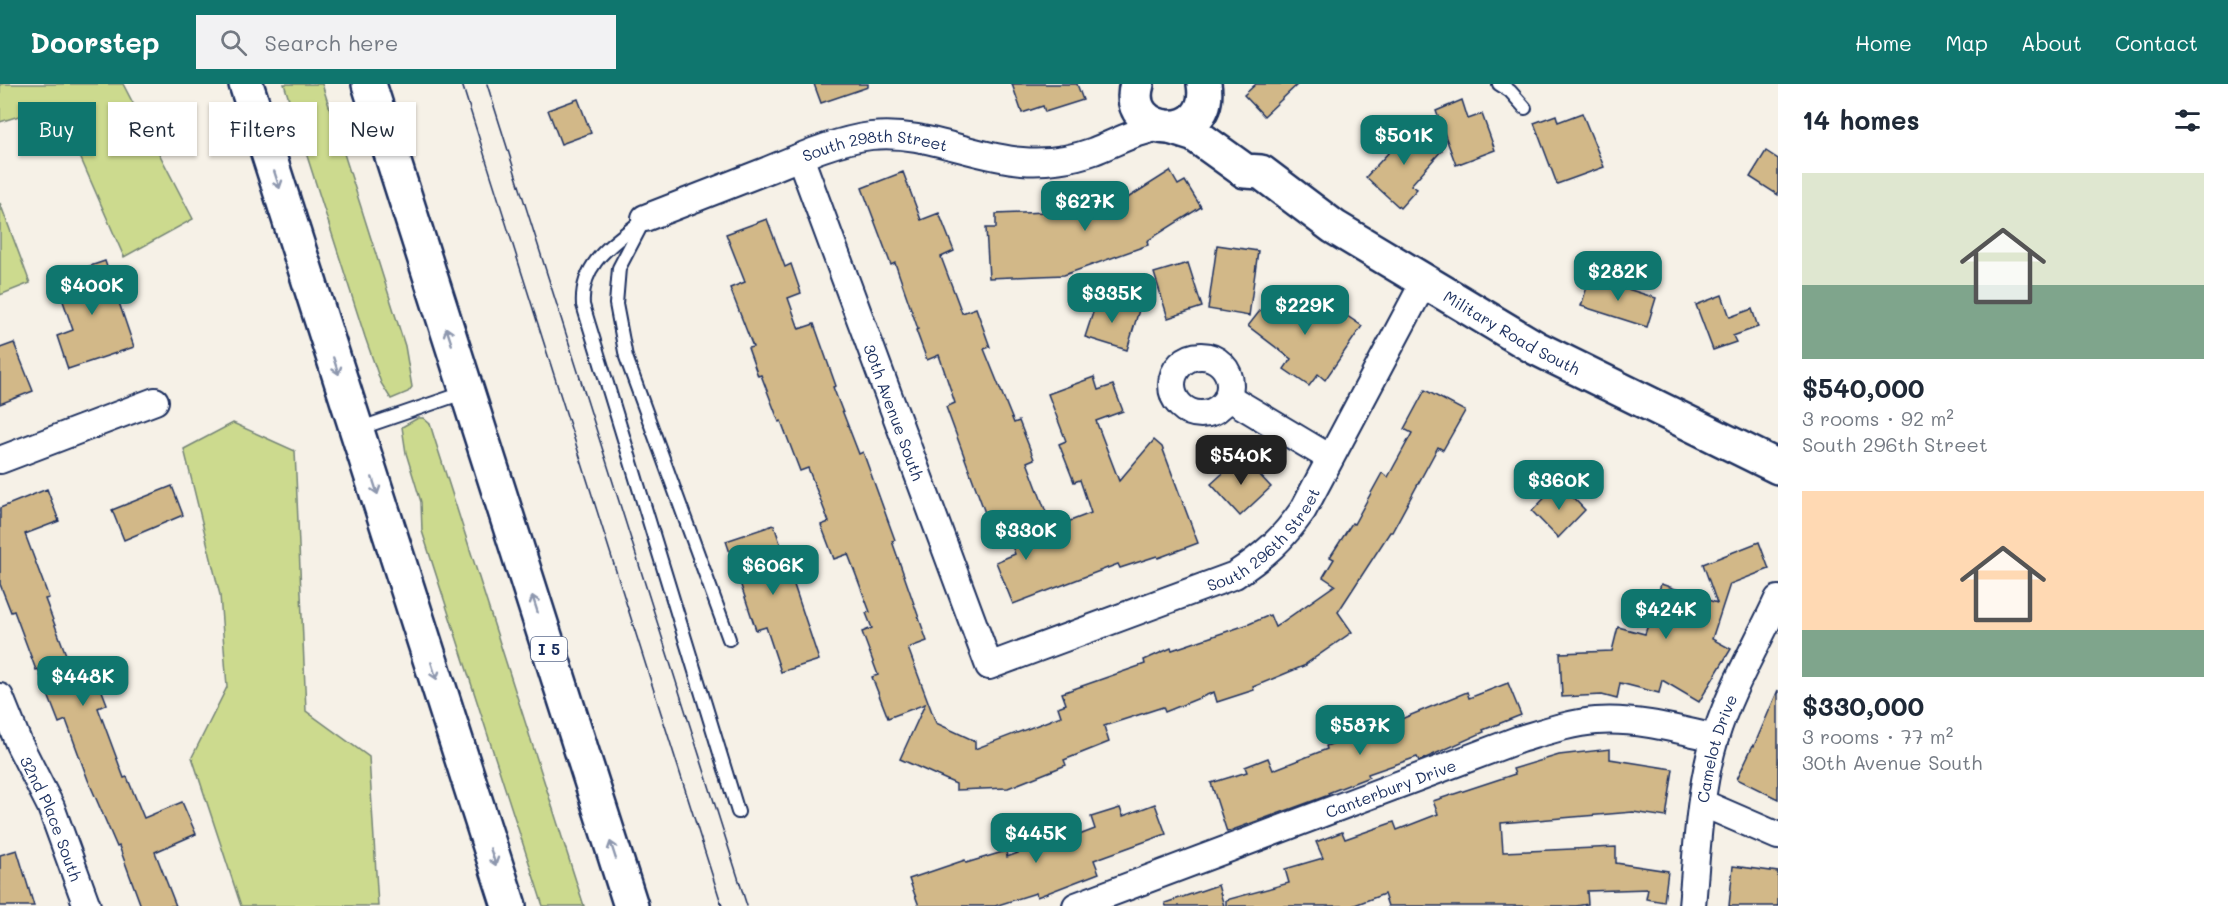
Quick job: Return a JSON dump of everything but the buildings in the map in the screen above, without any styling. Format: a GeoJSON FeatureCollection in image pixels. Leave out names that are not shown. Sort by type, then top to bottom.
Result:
{"type":"FeatureCollection","features":[{"type":"Feature","properties":{"kind":"main road"},"geometry":{"type":"LineString","coordinates":[[246,84],[509,906]]}},
{"type":"Feature","properties":{"kind":"main road","name":"I 5"},"geometry":{"type":"LineString","coordinates":[[369,84],[631,906]]}},
{"type":"Feature","properties":{"kind":"main road"},"geometry":{"type":"LineString","coordinates":[[1167,128],[1188,124],[1197,116],[1203,106],[1204,87]]}},
{"type":"Feature","properties":{"kind":"main road","name":"Military Road South"},"geometry":{"type":"LineString","coordinates":[[1204,87],[1214,117],[1221,128],[1257,157],[1261,172]]}},
{"type":"Feature","properties":{"kind":"main road","name":"Military Road South"},"geometry":{"type":"LineString","coordinates":[[1136,89],[1139,110],[1146,119],[1167,128],[1195,135],[1245,171],[1261,172],[1334,227],[1536,348],[1778,466]]}},
{"type":"Feature","properties":{"kind":"street"},"geometry":{"type":"LineString","coordinates":[[1114,141],[1132,114],[1136,89]]}},
{"type":"Feature","properties":{"kind":"street","name":"South 298th Street"},"geometry":{"type":"LineString","coordinates":[[645,218],[835,144],[874,136],[925,139],[1023,161],[1069,158],[1094,151],[1132,133],[1167,128]]}},
{"type":"Feature","properties":{"kind":"street","name":"30th Avenue South"},"geometry":{"type":"LineString","coordinates":[[800,157],[989,666]]}},
{"type":"Feature","properties":{"kind":"street","name":"South 296th Street"},"geometry":{"type":"LineString","coordinates":[[989,666],[1235,575],[1284,536],[1303,510],[1425,282]]}},
{"type":"Feature","properties":{"kind":"street"},"geometry":{"type":"LineString","coordinates":[[1228,397],[1330,458]]}},
{"type":"Feature","properties":{"kind":"street"},"geometry":{"type":"LineString","coordinates":[[0,460],[155,401]]}},
{"type":"Feature","properties":{"kind":"street","name":"Camelot Drive"},"geometry":{"type":"LineString","coordinates":[[1692,906],[1702,803],[1715,738],[1728,703],[1776,609]]}},
{"type":"Feature","properties":{"kind":"street","name":"32nd Place South"},"geometry":{"type":"LineString","coordinates":[[0,698],[19,744],[51,807],[87,906]]}},
{"type":"Feature","properties":{"kind":"street","name":"Canterbury Drive"},"geometry":{"type":"LineString","coordinates":[[1076,906],[1520,739],[1550,730],[1594,721],[1614,720],[1660,726],[1715,738]]}},
{"type":"Feature","properties":{"kind":"street"},"geometry":{"type":"LineString","coordinates":[[1702,803],[1778,836]]}},
{"type":"Feature","properties":{"kind":"lane"},"geometry":{"type":"LineString","coordinates":[[1499,84],[1510,91],[1525,108]]}},
{"type":"Feature","properties":{"kind":"lane"},"geometry":{"type":"LineString","coordinates":[[645,218],[619,268],[616,304],[626,357],[729,639]]}},
{"type":"Feature","properties":{"kind":"lane"},"geometry":{"type":"LineString","coordinates":[[645,218],[598,256],[585,281],[582,292],[583,305],[738,812]]}},
{"type":"Feature","properties":{"kind":"lane"},"geometry":{"type":"LineString","coordinates":[[357,430],[467,392]]}},
{"type":"Feature","properties":{"kind":"green space"},"geometry":{"type":"Polygon","coordinates":[[[0,84],[123,84],[132,102],[108,102],[108,156],[160,156],[193,219],[124,257],[80,156],[96,156],[96,102],[18,102],[18,116],[0,122],[0,84]]]}},
{"type":"Feature","properties":{"kind":"green space"},"geometry":{"type":"Polygon","coordinates":[[[284,84],[322,84],[329,106],[329,156],[345,156],[405,346],[412,387],[408,392],[391,399],[381,383],[365,337],[307,156],[317,156],[317,102],[290,102],[284,84]]]}},
{"type":"Feature","properties":{"kind":"green space"},"geometry":{"type":"Polygon","coordinates":[[[0,203],[30,283],[0,295],[0,203]]]}},
{"type":"Feature","properties":{"kind":"green space"},"geometry":{"type":"Polygon","coordinates":[[[418,418],[423,418],[430,424],[584,906],[543,906],[422,531],[421,502],[406,453],[402,427],[418,418]]]}},
{"type":"Feature","properties":{"kind":"green space"},"geometry":{"type":"Polygon","coordinates":[[[233,423],[295,451],[306,711],[369,757],[378,906],[241,906],[192,757],[227,687],[220,595],[184,449],[233,423]]]}},
{"type":"Feature","properties":{"kind":"tram line"},"geometry":{"type":"LineString","coordinates":[[462,84],[722,906]]}},
{"type":"Feature","properties":{"kind":"tram line"},"geometry":{"type":"LineString","coordinates":[[487,84],[747,906]]}}]}
